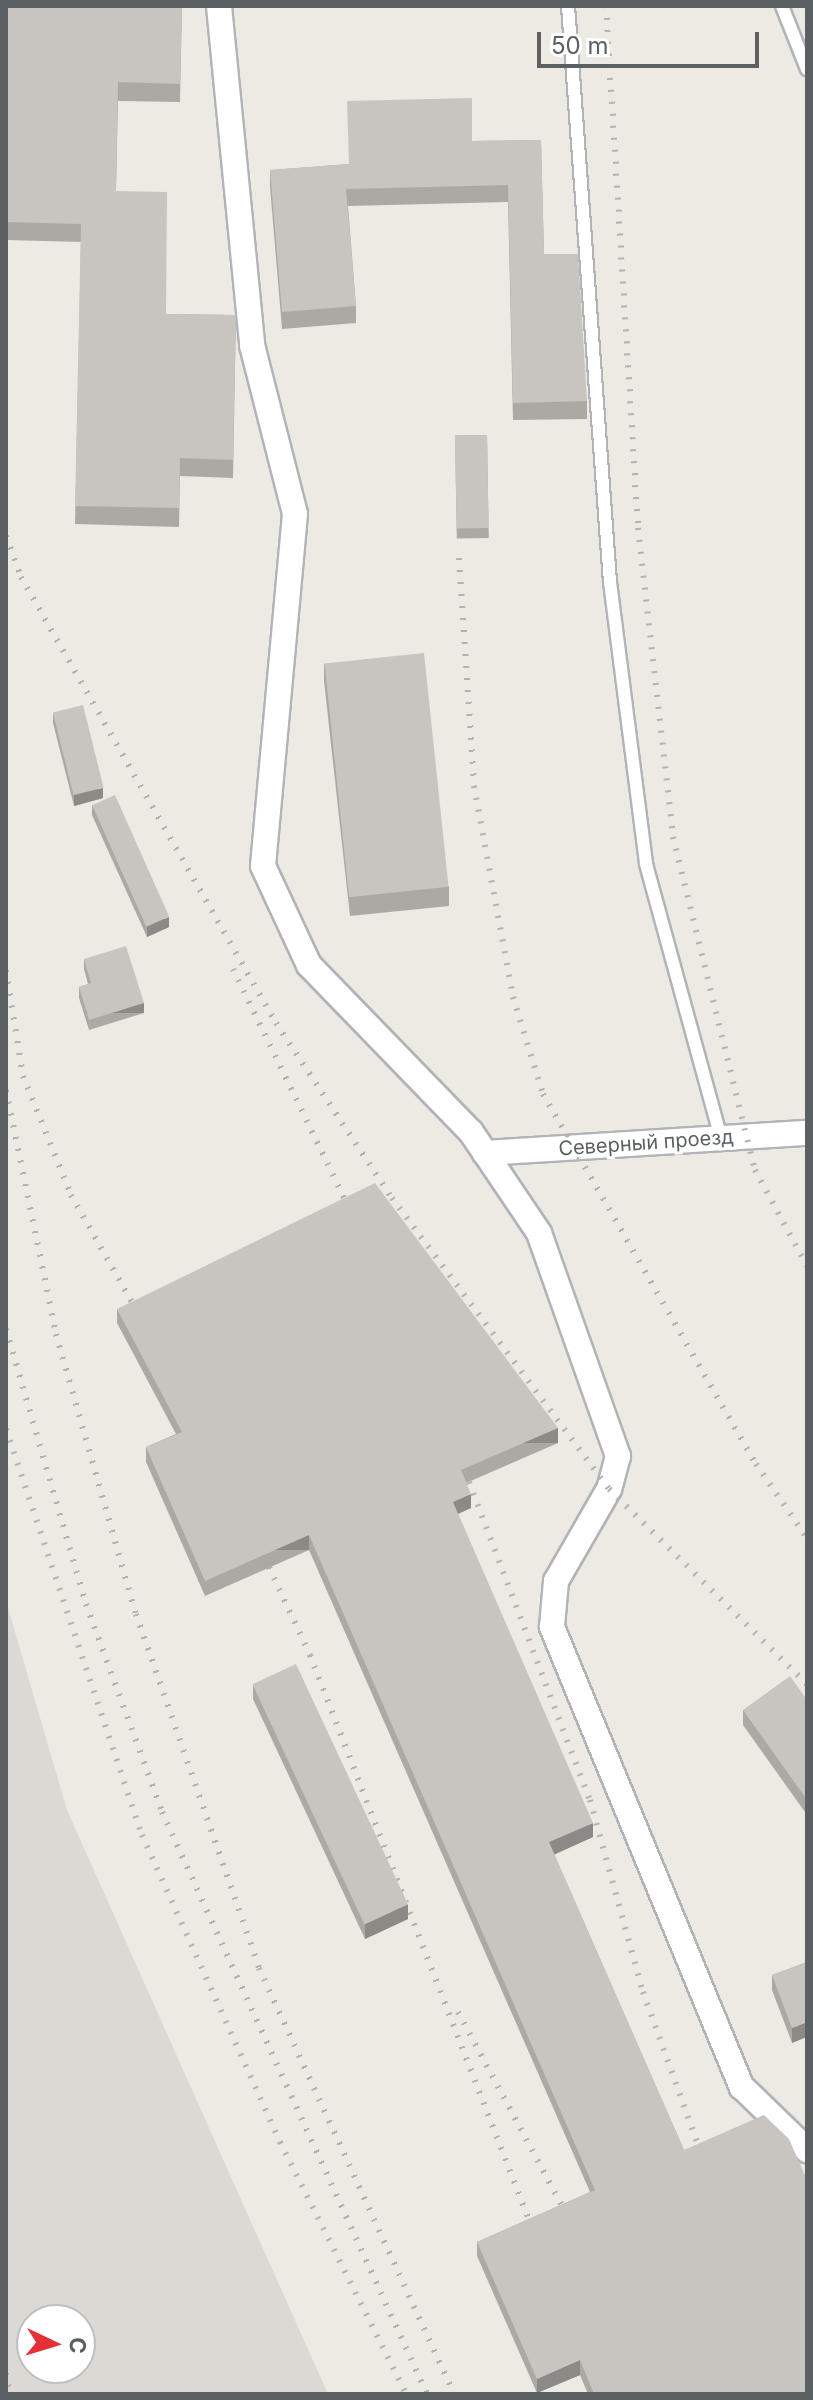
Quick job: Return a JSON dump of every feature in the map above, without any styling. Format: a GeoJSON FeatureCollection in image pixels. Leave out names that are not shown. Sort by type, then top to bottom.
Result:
{"type":"FeatureCollection","features":[{"type":"Feature","properties":{"kind":"street"},"geometry":{"type":"LineString","coordinates":[[219,6],[252,345],[295,514],[263,866],[309,965],[485,1153],[539,1233],[618,1456],[609,1489],[556,1581],[552,1627],[742,2087],[807,2150]]}},
{"type":"Feature","properties":{"kind":"street","name":"Северный проезд"},"geometry":{"type":"LineString","coordinates":[[485,1153],[807,1133]]}},
{"type":"Feature","properties":{"kind":"lane"},"geometry":{"type":"LineString","coordinates":[[568,6],[610,582],[646,864],[721,1138]]}},
{"type":"Feature","properties":{"kind":"lane"},"geometry":{"type":"LineString","coordinates":[[782,6],[807,69]]}},
{"type":"Feature","properties":{"kind":"shaded area"},"geometry":{"type":"Polygon","coordinates":[[[6,1601],[67,1810],[328,2394],[6,2394],[6,1601]]]}},
{"type":"Feature","properties":{"kind":"building"},"geometry":{"type":"Polygon","coordinates":[[[6,6],[182,6],[180,84],[118,82],[116,191],[167,192],[166,314],[236,315],[233,460],[180,458],[179,508],[75,506],[81,224],[6,222],[6,6]]]}},
{"type":"Feature","properties":{"kind":"building"},"geometry":{"type":"Polygon","coordinates":[[[472,98],[472,141],[541,140],[544,254],[578,254],[587,401],[513,403],[508,185],[346,189],[356,306],[282,312],[270,170],[349,164],[347,101],[472,98]]]}},
{"type":"Feature","properties":{"kind":"building"},"geometry":{"type":"Polygon","coordinates":[[[487,435],[489,528],[457,529],[455,436],[487,435]]]}},
{"type":"Feature","properties":{"kind":"building"},"geometry":{"type":"Polygon","coordinates":[[[424,653],[449,887],[349,897],[325,663],[424,653]]]}},
{"type":"Feature","properties":{"kind":"building"},"geometry":{"type":"Polygon","coordinates":[[[83,705],[104,787],[73,795],[53,712],[83,705]]]}},
{"type":"Feature","properties":{"kind":"building"},"geometry":{"type":"Polygon","coordinates":[[[115,795],[169,917],[146,927],[92,805],[115,795]]]}},
{"type":"Feature","properties":{"kind":"building"},"geometry":{"type":"Polygon","coordinates":[[[126,946],[144,1003],[89,1020],[79,987],[91,983],[84,959],[126,946]]]}},
{"type":"Feature","properties":{"kind":"building"},"geometry":{"type":"Polygon","coordinates":[[[375,1183],[558,1428],[461,1470],[471,1494],[453,1502],[593,1823],[549,1842],[684,2150],[764,2115],[789,2139],[807,2180],[807,2394],[594,2394],[580,2360],[537,2379],[477,2242],[595,2190],[309,1535],[205,1581],[146,1447],[182,1432],[117,1309],[375,1183]]]}},
{"type":"Feature","properties":{"kind":"building"},"geometry":{"type":"Polygon","coordinates":[[[296,1664],[408,1904],[364,1924],[252,1684],[296,1664]]]}},
{"type":"Feature","properties":{"kind":"building"},"geometry":{"type":"Polygon","coordinates":[[[790,1676],[807,1700],[807,1800],[743,1710],[790,1676]]]}},
{"type":"Feature","properties":{"kind":"building"},"geometry":{"type":"Polygon","coordinates":[[[807,1962],[807,2022],[792,2028],[772,1975],[807,1962]]]}},
{"type":"Feature","properties":{"kind":"railway"},"geometry":{"type":"LineString","coordinates":[[606,6],[638,528],[673,837],[755,1170],[807,1266]]}},
{"type":"Feature","properties":{"kind":"railway"},"geometry":{"type":"LineString","coordinates":[[6,536],[21,577],[276,1023],[392,1198],[609,1489],[807,1684]]}},
{"type":"Feature","properties":{"kind":"railway"},"geometry":{"type":"LineString","coordinates":[[459,558],[474,786],[513,997],[543,1094],[756,1464],[807,1538]]}},
{"type":"Feature","properties":{"kind":"railway"},"geometry":{"type":"LineString","coordinates":[[233,969],[349,1208]]}},
{"type":"Feature","properties":{"kind":"railway"},"geometry":{"type":"LineString","coordinates":[[6,970],[23,1076],[71,1195],[138,1313]]}},
{"type":"Feature","properties":{"kind":"railway"},"geometry":{"type":"LineString","coordinates":[[6,1090],[56,1334],[136,1614],[259,1968],[454,2394]]}},
{"type":"Feature","properties":{"kind":"railway"},"geometry":{"type":"LineString","coordinates":[[6,1329],[86,1604],[162,1812],[427,2394]]}},
{"type":"Feature","properties":{"kind":"railway"},"geometry":{"type":"LineString","coordinates":[[6,1429],[142,1835],[280,2142],[406,2394]]}},
{"type":"Feature","properties":{"kind":"railway"},"geometry":{"type":"LineString","coordinates":[[469,1482],[590,1800],[643,1992],[702,2156]]}},
{"type":"Feature","properties":{"kind":"railway"},"geometry":{"type":"LineString","coordinates":[[269,1567],[310,1655],[534,2233]]}},
{"type":"Feature","properties":{"kind":"railway"},"geometry":{"type":"LineString","coordinates":[[458,2012],[568,2217]]}},
{"type":"Feature","properties":{"kind":"railway"},"geometry":{"type":"LineString","coordinates":[[6,2373],[10,2394]]}}]}
